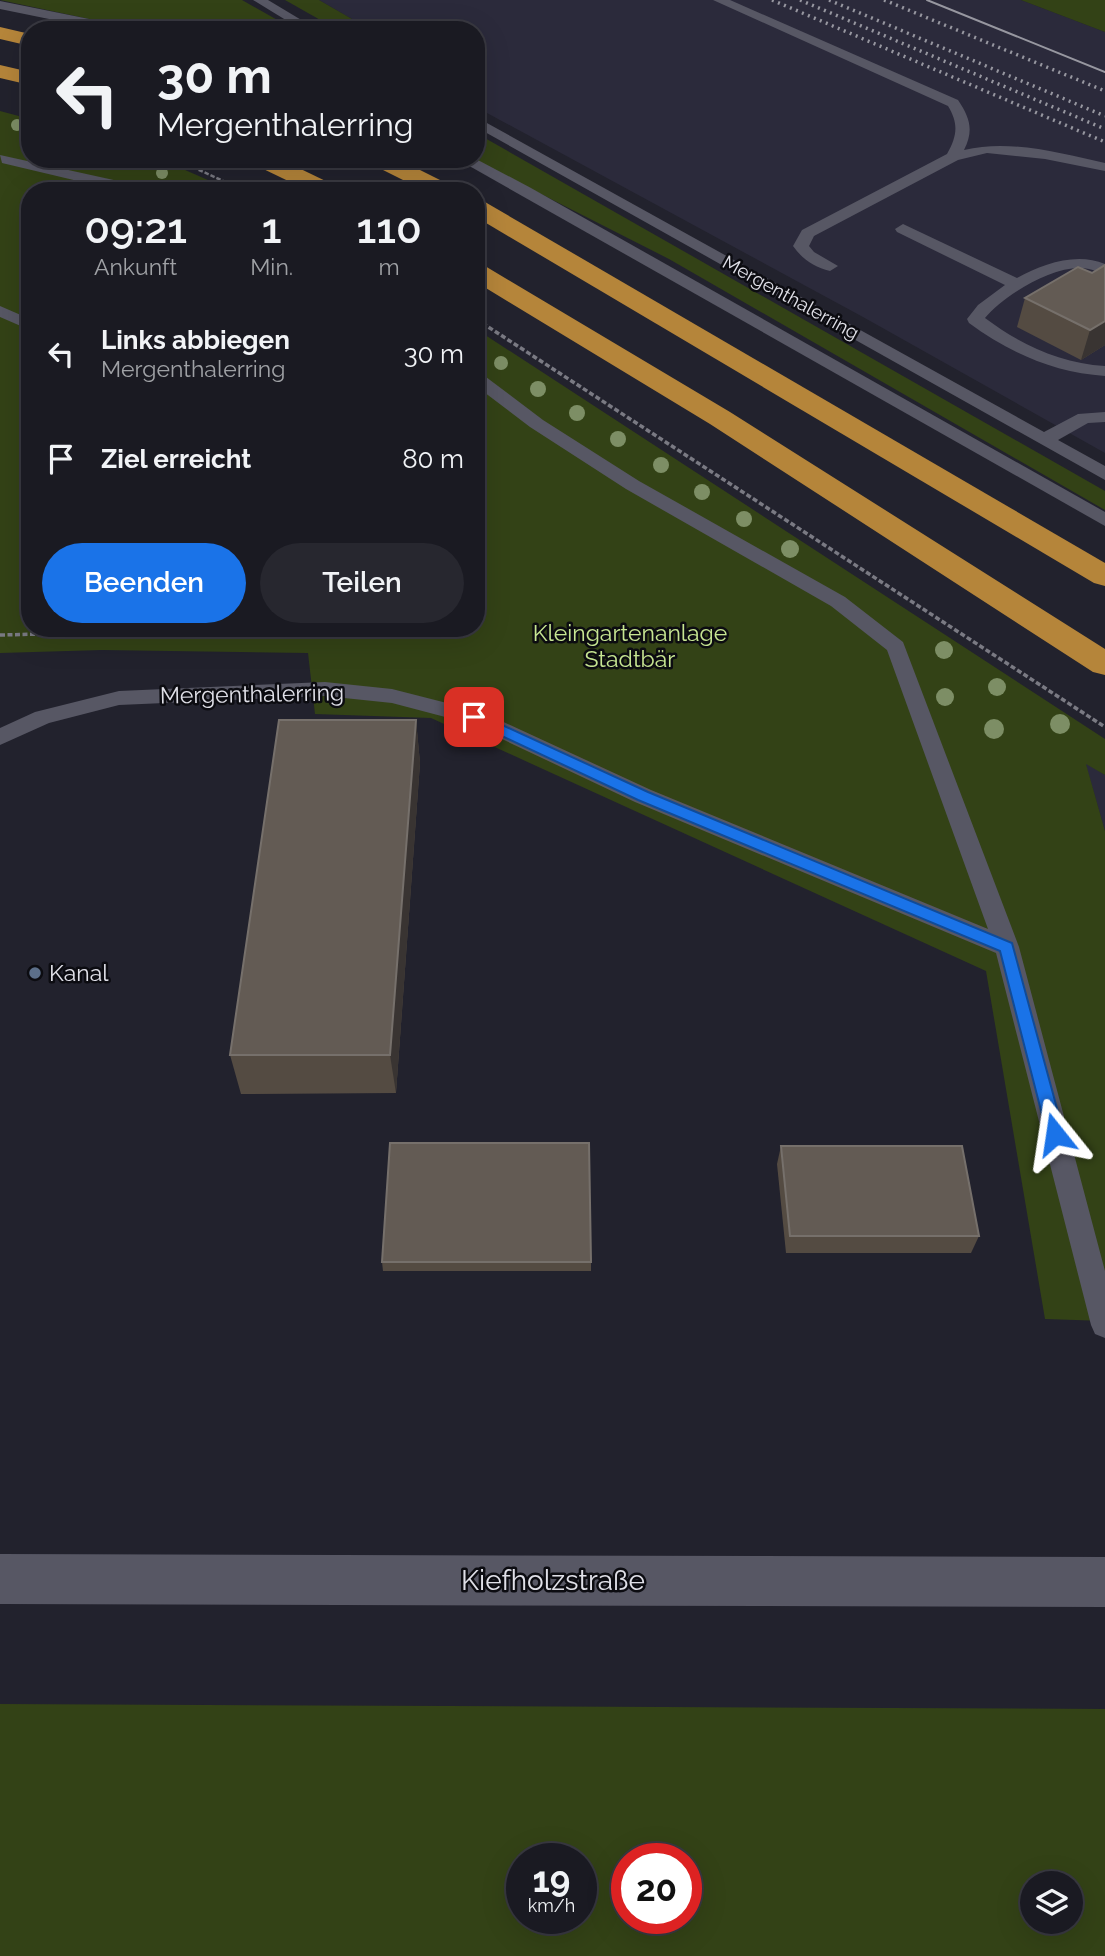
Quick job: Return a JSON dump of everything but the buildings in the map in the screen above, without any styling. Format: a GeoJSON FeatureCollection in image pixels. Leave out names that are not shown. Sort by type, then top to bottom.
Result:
{"type":"FeatureCollection","features":[{"type":"Feature","properties":{"kind":"highway"},"geometry":{"type":"LineString","coordinates":[[0,33],[21,38]]}},
{"type":"Feature","properties":{"kind":"highway"},"geometry":{"type":"LineString","coordinates":[[0,71],[21,77]]}},
{"type":"Feature","properties":{"kind":"highway"},"geometry":{"type":"LineString","coordinates":[[280,168],[309,182]]}},
{"type":"Feature","properties":{"kind":"highway"},"geometry":{"type":"LineString","coordinates":[[397,168],[426,182]]}},
{"type":"Feature","properties":{"kind":"highway"},"geometry":{"type":"LineString","coordinates":[[485,213],[1105,576]]}},
{"type":"Feature","properties":{"kind":"highway"},"geometry":{"type":"LineString","coordinates":[[485,276],[720,418],[1105,664]]}},
{"type":"Feature","properties":{"kind":"street","name":"Kiefholzstraße"},"geometry":{"type":"LineString","coordinates":[[0,1579],[1105,1581]]}},
{"type":"Feature","properties":{"kind":"lane"},"geometry":{"type":"LineString","coordinates":[[259,0],[296,21]]}},
{"type":"Feature","properties":{"kind":"lane"},"geometry":{"type":"LineString","coordinates":[[719,0],[953,103],[964,120],[964,136],[953,157]]}},
{"type":"Feature","properties":{"kind":"lane"},"geometry":{"type":"LineString","coordinates":[[0,5],[79,21]]}},
{"type":"Feature","properties":{"kind":"lane","name":"Mergenthalerring"},"geometry":{"type":"LineString","coordinates":[[485,126],[1105,474]]}},
{"type":"Feature","properties":{"kind":"lane"},"geometry":{"type":"LineString","coordinates":[[830,266],[808,255],[802,246],[808,233],[953,157],[987,149],[1045,155],[1105,167]]}},
{"type":"Feature","properties":{"kind":"lane"},"geometry":{"type":"LineString","coordinates":[[2,159],[21,163]]}},
{"type":"Feature","properties":{"kind":"lane"},"geometry":{"type":"LineString","coordinates":[[41,168],[102,182]]}},
{"type":"Feature","properties":{"kind":"lane"},"geometry":{"type":"LineString","coordinates":[[481,168],[1105,520]]}},
{"type":"Feature","properties":{"kind":"lane"},"geometry":{"type":"LineString","coordinates":[[902,229],[1016,284]]}},
{"type":"Feature","properties":{"kind":"lane"},"geometry":{"type":"LineString","coordinates":[[1105,270],[1089,264],[1060,267],[1016,284],[985,304],[975,319],[992,332],[1045,359],[1086,371],[1105,371]]}},
{"type":"Feature","properties":{"kind":"lane"},"geometry":{"type":"LineString","coordinates":[[0,312],[21,321]]}},
{"type":"Feature","properties":{"kind":"lane"},"geometry":{"type":"LineString","coordinates":[[485,385],[521,414],[616,475],[732,544],[846,605],[873,624],[896,647],[1007,947],[1105,1325]]}},
{"type":"Feature","properties":{"kind":"lane"},"geometry":{"type":"LineString","coordinates":[[1044,440],[1084,418],[1105,417]]}},
{"type":"Feature","properties":{"kind":"lane","name":"Mergenthalerring"},"geometry":{"type":"LineString","coordinates":[[0,737],[43,718],[119,698],[325,689],[392,696],[474,717],[643,796],[1007,947]]}},
{"type":"Feature","properties":{"kind":"path"},"geometry":{"type":"LineString","coordinates":[[195,168],[225,182]]}},
{"type":"Feature","properties":{"kind":"path"},"geometry":{"type":"LineString","coordinates":[[485,325],[1105,727]]}},
{"type":"Feature","properties":{"kind":"path"},"geometry":{"type":"LineString","coordinates":[[0,635],[21,635]]}},
{"type":"Feature","properties":{"kind":"shaded area"},"geometry":{"type":"Polygon","coordinates":[[[319,0],[1021,0],[1105,32],[1105,453],[863,317],[485,112],[485,21],[355,21],[319,0]]]}},
{"type":"Feature","properties":{"kind":"shaded area"},"geometry":{"type":"Polygon","coordinates":[[[1085,762],[1105,775],[1105,831],[1085,762]]]}},
{"type":"Feature","properties":{"kind":"green space"},"geometry":{"type":"Polygon","coordinates":[[[0,0],[242,0],[279,21],[99,21],[0,0]]]}},
{"type":"Feature","properties":{"kind":"green space"},"geometry":{"type":"Polygon","coordinates":[[[285,0],[319,0],[355,21],[322,21],[285,0]]]}},
{"type":"Feature","properties":{"kind":"green space"},"geometry":{"type":"Polygon","coordinates":[[[1021,0],[1105,0],[1105,32],[1021,0]]]}},
{"type":"Feature","properties":{"kind":"green space","name":"Kleingartenanlage Stadtbär"},"geometry":{"type":"Polygon","coordinates":[[[0,111],[21,117],[21,168],[181,168],[212,182],[21,182],[21,637],[485,637],[485,335],[1105,739],[1105,775],[1086,764],[1105,831],[1105,1321],[1045,1319],[986,971],[431,718],[315,714],[308,653],[102,650],[0,653],[0,111]]]}},
{"type":"Feature","properties":{"kind":"green space"},"geometry":{"type":"Polygon","coordinates":[[[485,138],[1105,491],[1105,510],[669,259],[485,166],[485,138]]]}},
{"type":"Feature","properties":{"kind":"green space"},"geometry":{"type":"Polygon","coordinates":[[[0,1704],[1105,1709],[1105,1956],[0,1956],[0,1704]]]}},
{"type":"Feature","properties":{"kind":"tram line"},"geometry":{"type":"LineString","coordinates":[[927,0],[1105,72]]}},
{"type":"Feature","properties":{"kind":"railway"},"geometry":{"type":"LineString","coordinates":[[772,0],[1105,142]]}},
{"type":"Feature","properties":{"kind":"railway"},"geometry":{"type":"LineString","coordinates":[[800,0],[1105,129]]}},
{"type":"Feature","properties":{"kind":"railway"},"geometry":{"type":"LineString","coordinates":[[829,0],[1105,116]]}},
{"type":"Feature","properties":{"kind":"railway"},"geometry":{"type":"LineString","coordinates":[[884,0],[1105,91]]}},
{"type":"Feature","properties":{"kind":"place","name":"Kanal"},"geometry":{"type":"Point","coordinates":[35,973]}},
{"type":"Feature","properties":{"kind":"route"},"geometry":{"type":"LineString","coordinates":[[474,717],[643,796],[1007,947],[1055,1134]]}}]}
